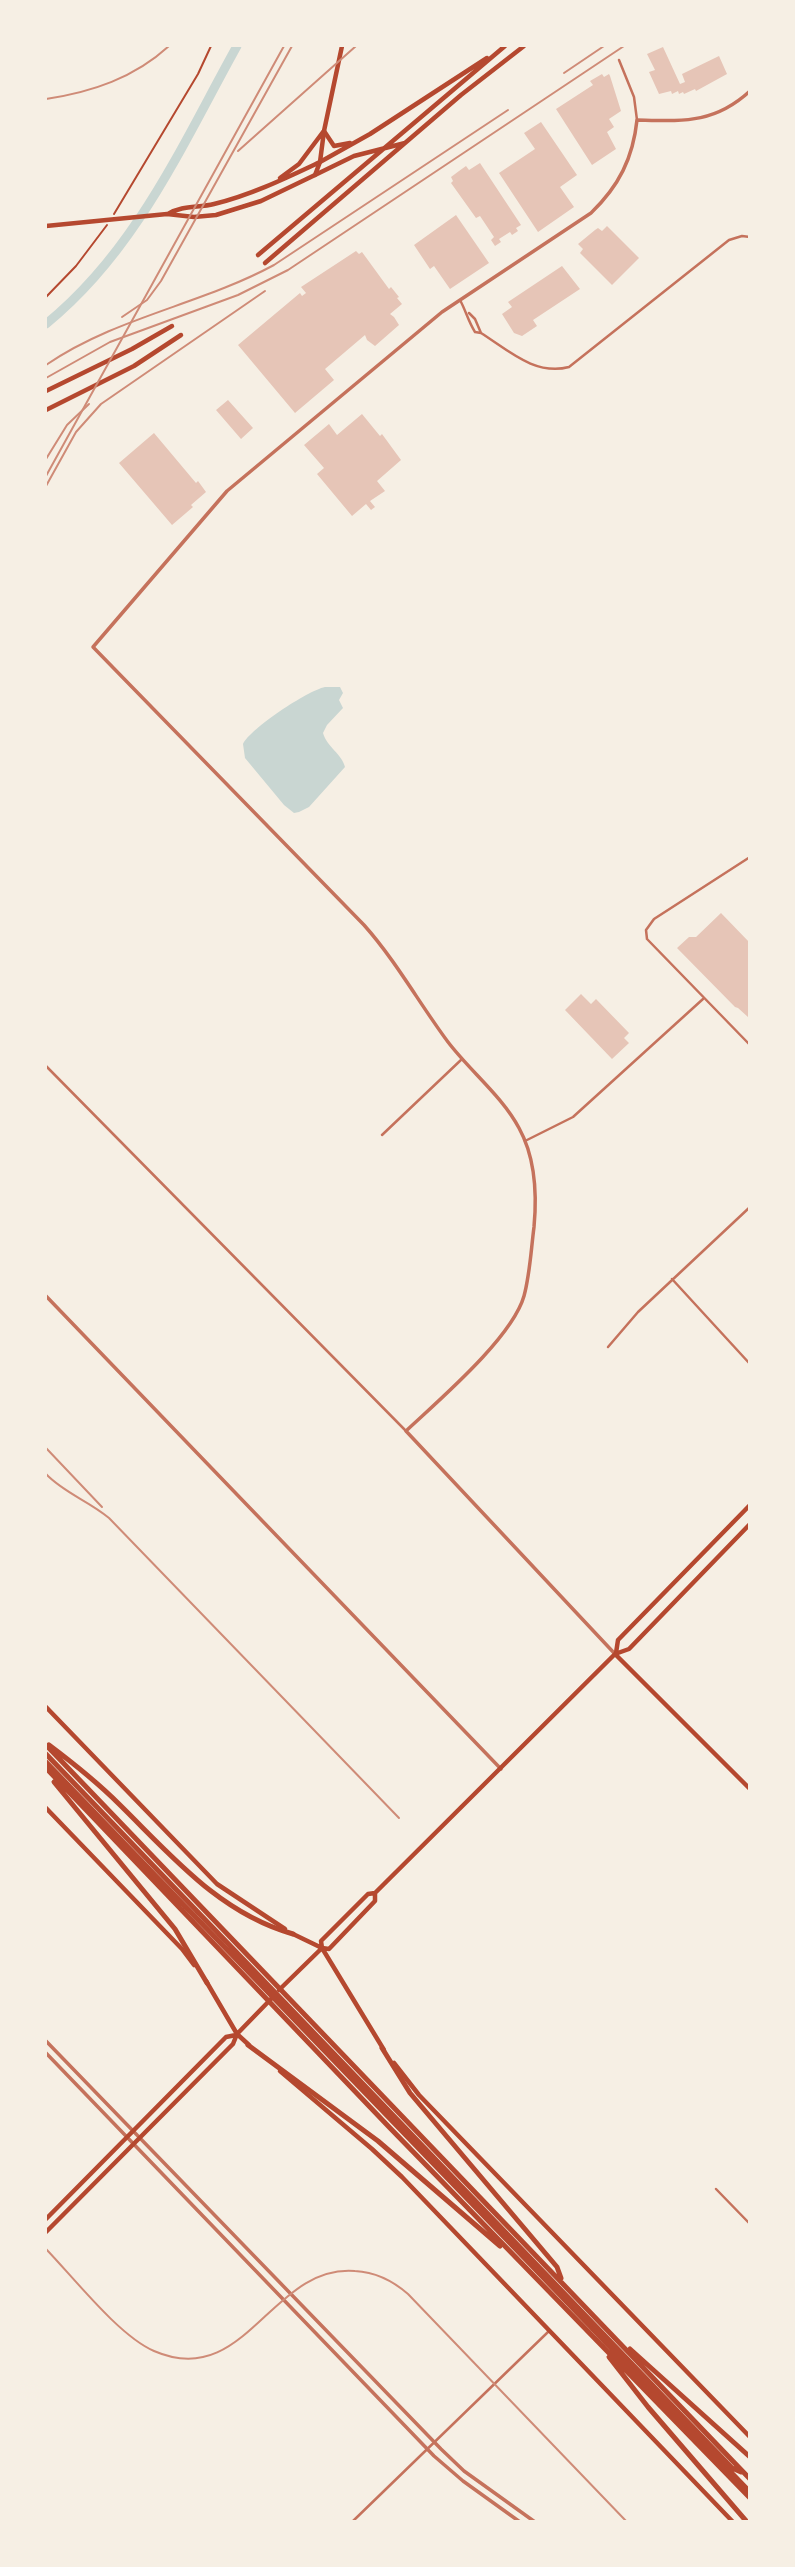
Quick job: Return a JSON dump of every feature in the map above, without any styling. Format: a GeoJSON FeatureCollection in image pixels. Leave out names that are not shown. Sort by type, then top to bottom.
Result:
{"type":"FeatureCollection","features":[{"type":"Feature","properties":{"kind":"highway"},"geometry":{"type":"LineString","coordinates":[[46,1743],[117,1801],[210,1892],[255,1921],[293,1934]]}},
{"type":"Feature","properties":{"kind":"highway"},"geometry":{"type":"LineString","coordinates":[[46,1743],[750,2479]]}},
{"type":"Feature","properties":{"kind":"highway"},"geometry":{"type":"LineString","coordinates":[[46,1754],[732,2468],[744,2473]]}},
{"type":"Feature","properties":{"kind":"highway"},"geometry":{"type":"LineString","coordinates":[[46,1762],[750,2492]]}},
{"type":"Feature","properties":{"kind":"highway"},"geometry":{"type":"LineString","coordinates":[[46,1770],[175,1929],[207,1983]]}},
{"type":"Feature","properties":{"kind":"highway"},"geometry":{"type":"LineString","coordinates":[[46,1770],[750,2498]]}},
{"type":"Feature","properties":{"kind":"highway"},"geometry":{"type":"LineString","coordinates":[[248,2045],[416,2172],[536,2278]]}},
{"type":"Feature","properties":{"kind":"highway"},"geometry":{"type":"LineString","coordinates":[[382,2048],[410,2093],[556,2267],[562,2281]]}},
{"type":"Feature","properties":{"kind":"highway"},"geometry":{"type":"LineString","coordinates":[[603,2325],[750,2457]]}},
{"type":"Feature","properties":{"kind":"highway"},"geometry":{"type":"LineString","coordinates":[[590,2333],[656,2416],[747,2522]]}},
{"type":"Feature","properties":{"kind":"main road"},"geometry":{"type":"LineString","coordinates":[[315,175],[320,162],[342,46]]}},
{"type":"Feature","properties":{"kind":"main road"},"geometry":{"type":"LineString","coordinates":[[258,255],[505,46]]}},
{"type":"Feature","properties":{"kind":"main road"},"geometry":{"type":"LineString","coordinates":[[265,263],[461,95],[524,46]]}},
{"type":"Feature","properties":{"kind":"main road"},"geometry":{"type":"LineString","coordinates":[[167,214],[177,208],[196,208],[234,198],[320,162],[370,134],[500,50]]}},
{"type":"Feature","properties":{"kind":"main road"},"geometry":{"type":"LineString","coordinates":[[324,131],[332,144],[338,147],[370,134]]}},
{"type":"Feature","properties":{"kind":"main road"},"geometry":{"type":"LineString","coordinates":[[272,184],[299,164],[324,131]]}},
{"type":"Feature","properties":{"kind":"main road"},"geometry":{"type":"LineString","coordinates":[[46,226],[167,214],[194,217],[238,209],[261,201],[354,156],[406,142]]}},
{"type":"Feature","properties":{"kind":"main road"},"geometry":{"type":"LineString","coordinates":[[234,198],[238,209]]}},
{"type":"Feature","properties":{"kind":"main road"},"geometry":{"type":"LineString","coordinates":[[46,391],[173,326]]}},
{"type":"Feature","properties":{"kind":"main road"},"geometry":{"type":"LineString","coordinates":[[46,410],[134,366],[181,335]]}},
{"type":"Feature","properties":{"kind":"main road"},"geometry":{"type":"LineString","coordinates":[[615,1654],[618,1640],[750,1506]]}},
{"type":"Feature","properties":{"kind":"main road"},"geometry":{"type":"LineString","coordinates":[[750,1524],[629,1649],[615,1654],[375,1893],[368,1894],[321,1941],[322,1948],[382,2048],[419,2095],[750,2437]]}},
{"type":"Feature","properties":{"kind":"main road"},"geometry":{"type":"LineString","coordinates":[[615,1654],[750,1789]]}},
{"type":"Feature","properties":{"kind":"main road"},"geometry":{"type":"LineString","coordinates":[[46,1707],[218,1884],[293,1934],[329,1949],[375,1901],[375,1893]]}},
{"type":"Feature","properties":{"kind":"main road"},"geometry":{"type":"LineString","coordinates":[[46,1808],[181,1949],[207,1983],[237,2034],[375,2152],[733,2522]]}},
{"type":"Feature","properties":{"kind":"main road"},"geometry":{"type":"LineString","coordinates":[[46,2232],[233,2044],[237,2034],[322,1948]]}},
{"type":"Feature","properties":{"kind":"main road"},"geometry":{"type":"LineString","coordinates":[[46,2219],[226,2037],[237,2034]]}},
{"type":"Feature","properties":{"kind":"street"},"geometry":{"type":"LineString","coordinates":[[406,1432],[505,1332],[524,1298],[535,1215],[533,1172],[525,1141],[511,1115],[462,1059],[405,976],[364,925],[93,647],[227,491],[442,312],[591,213],[609,196],[631,155],[637,120],[634,97],[619,60]]}},
{"type":"Feature","properties":{"kind":"street"},"geometry":{"type":"LineString","coordinates":[[637,120],[709,117],[732,107],[750,91]]}},
{"type":"Feature","properties":{"kind":"street"},"geometry":{"type":"LineString","coordinates":[[460,300],[475,319],[481,333],[540,369],[556,370],[569,367],[729,240],[742,236],[750,237]]}},
{"type":"Feature","properties":{"kind":"street"},"geometry":{"type":"LineString","coordinates":[[750,857],[654,919],[646,930],[648,939],[750,1045]]}},
{"type":"Feature","properties":{"kind":"street"},"geometry":{"type":"LineString","coordinates":[[525,1141],[573,1117],[703,999]]}},
{"type":"Feature","properties":{"kind":"street"},"geometry":{"type":"LineString","coordinates":[[382,1135],[462,1059]]}},
{"type":"Feature","properties":{"kind":"street"},"geometry":{"type":"LineString","coordinates":[[46,1066],[406,1432],[615,1654]]}},
{"type":"Feature","properties":{"kind":"street"},"geometry":{"type":"LineString","coordinates":[[608,1347],[638,1312],[750,1206]]}},
{"type":"Feature","properties":{"kind":"street"},"geometry":{"type":"LineString","coordinates":[[672,1279],[750,1363]]}},
{"type":"Feature","properties":{"kind":"street"},"geometry":{"type":"LineString","coordinates":[[46,1296],[501,1769]]}},
{"type":"Feature","properties":{"kind":"street"},"geometry":{"type":"LineString","coordinates":[[46,2041],[434,2442],[464,2471],[535,2522]]}},
{"type":"Feature","properties":{"kind":"street"},"geometry":{"type":"LineString","coordinates":[[51,2046],[46,2052],[60,2067],[428,2449],[463,2481],[520,2522]]}},
{"type":"Feature","properties":{"kind":"street"},"geometry":{"type":"LineString","coordinates":[[60,2067],[65,2062]]}},
{"type":"Feature","properties":{"kind":"street"},"geometry":{"type":"LineString","coordinates":[[79,2087],[85,2081]]}},
{"type":"Feature","properties":{"kind":"street"},"geometry":{"type":"LineString","coordinates":[[716,2189],[750,2224]]}},
{"type":"Feature","properties":{"kind":"street"},"geometry":{"type":"LineString","coordinates":[[352,2522],[550,2331]]}},
{"type":"Feature","properties":{"kind":"path"},"geometry":{"type":"LineString","coordinates":[[117,210],[198,74],[211,46]]}},
{"type":"Feature","properties":{"kind":"path"},"geometry":{"type":"LineString","coordinates":[[46,297],[76,266],[103,230]]}},
{"type":"Feature","properties":{"kind":"shaded area"},"geometry":{"type":"Polygon","coordinates":[[[325,687],[340,687],[343,693],[339,700],[343,708],[323,733],[345,767],[309,807],[294,813],[284,805],[245,758],[243,744],[280,711],[325,687]]]}},
{"type":"Feature","properties":{"kind":"building"},"geometry":{"type":"Polygon","coordinates":[[[663,47],[680,84],[685,82],[682,74],[719,56],[727,74],[696,91],[659,94],[649,72],[655,70],[647,54],[663,47]]]}},
{"type":"Feature","properties":{"kind":"building"},"geometry":{"type":"Polygon","coordinates":[[[602,74],[604,77],[609,74],[621,111],[609,119],[614,127],[607,132],[616,149],[592,165],[556,109],[593,85],[590,81],[602,74]]]}},
{"type":"Feature","properties":{"kind":"building"},"geometry":{"type":"Polygon","coordinates":[[[541,122],[577,175],[560,187],[574,207],[538,232],[499,173],[535,149],[524,133],[541,122]]]}},
{"type":"Feature","properties":{"kind":"building"},"geometry":{"type":"Polygon","coordinates":[[[480,163],[521,225],[512,235],[510,232],[499,239],[501,242],[495,246],[491,240],[494,237],[480,216],[476,218],[451,183],[451,177],[466,166],[469,170],[480,163]]]}},
{"type":"Feature","properties":{"kind":"building"},"geometry":{"type":"Polygon","coordinates":[[[456,215],[489,263],[450,289],[434,266],[430,269],[414,245],[456,215]]]}},
{"type":"Feature","properties":{"kind":"building"},"geometry":{"type":"Polygon","coordinates":[[[607,226],[639,258],[612,285],[580,253],[583,249],[578,244],[598,228],[602,231],[607,226]]]}},
{"type":"Feature","properties":{"kind":"building"},"geometry":{"type":"Polygon","coordinates":[[[356,251],[359,254],[362,252],[389,289],[391,287],[399,297],[397,298],[402,304],[390,314],[399,325],[375,346],[365,335],[325,369],[334,380],[295,413],[238,345],[300,293],[302,296],[306,293],[301,287],[356,251]]]}},
{"type":"Feature","properties":{"kind":"building"},"geometry":{"type":"Polygon","coordinates":[[[562,266],[580,289],[533,320],[537,326],[522,336],[514,333],[502,314],[512,307],[508,302],[562,266]]]}},
{"type":"Feature","properties":{"kind":"building"},"geometry":{"type":"Polygon","coordinates":[[[228,400],[253,428],[241,439],[216,410],[228,400]]]}},
{"type":"Feature","properties":{"kind":"building"},"geometry":{"type":"Polygon","coordinates":[[[362,414],[380,436],[382,434],[401,460],[377,481],[385,491],[370,501],[375,507],[371,510],[366,504],[352,516],[317,474],[324,468],[304,445],[329,424],[337,435],[362,414]]]}},
{"type":"Feature","properties":{"kind":"building"},"geometry":{"type":"Polygon","coordinates":[[[154,433],[206,492],[172,525],[119,463],[154,433]]]}},
{"type":"Feature","properties":{"kind":"building"},"geometry":{"type":"Polygon","coordinates":[[[721,913],[750,943],[748,1017],[677,948],[689,937],[696,937],[721,913]]]}},
{"type":"Feature","properties":{"kind":"building"},"geometry":{"type":"Polygon","coordinates":[[[581,994],[591,1004],[596,999],[629,1033],[624,1038],[629,1043],[612,1059],[565,1010],[581,994]]]}},
{"type":"Feature","properties":{"kind":"waterway"},"geometry":{"type":"LineString","coordinates":[[46,324],[78,295],[106,264],[131,230],[155,195],[237,46]]}},
{"type":"Feature","properties":{"kind":"tram line"},"geometry":{"type":"LineString","coordinates":[[46,476],[284,46]]}},
{"type":"Feature","properties":{"kind":"railway"},"geometry":{"type":"LineString","coordinates":[[46,99],[112,82],[141,67],[169,46]]}},
{"type":"Feature","properties":{"kind":"railway"},"geometry":{"type":"LineString","coordinates":[[122,317],[147,300],[161,281],[292,46]]}},
{"type":"Feature","properties":{"kind":"railway"},"geometry":{"type":"LineString","coordinates":[[238,151],[356,46]]}},
{"type":"Feature","properties":{"kind":"railway"},"geometry":{"type":"LineString","coordinates":[[564,73],[604,46]]}},
{"type":"Feature","properties":{"kind":"railway"},"geometry":{"type":"LineString","coordinates":[[46,378],[110,342],[238,295],[288,270],[624,46]]}},
{"type":"Feature","properties":{"kind":"railway"},"geometry":{"type":"LineString","coordinates":[[46,365],[101,335],[217,291],[274,265],[508,110]]}},
{"type":"Feature","properties":{"kind":"railway"},"geometry":{"type":"LineString","coordinates":[[46,486],[76,432],[101,404],[265,291]]}},
{"type":"Feature","properties":{"kind":"railway"},"geometry":{"type":"LineString","coordinates":[[46,459],[67,425],[89,404]]}},
{"type":"Feature","properties":{"kind":"railway"},"geometry":{"type":"LineString","coordinates":[[46,1448],[102,1507]]}},
{"type":"Feature","properties":{"kind":"railway"},"geometry":{"type":"LineString","coordinates":[[46,1474],[109,1518],[399,1818]]}},
{"type":"Feature","properties":{"kind":"railway"},"geometry":{"type":"LineString","coordinates":[[46,2249],[126,2333],[154,2351],[186,2359],[212,2354],[236,2341],[301,2286],[326,2274],[355,2271],[383,2278],[408,2294],[627,2522]]}}]}
